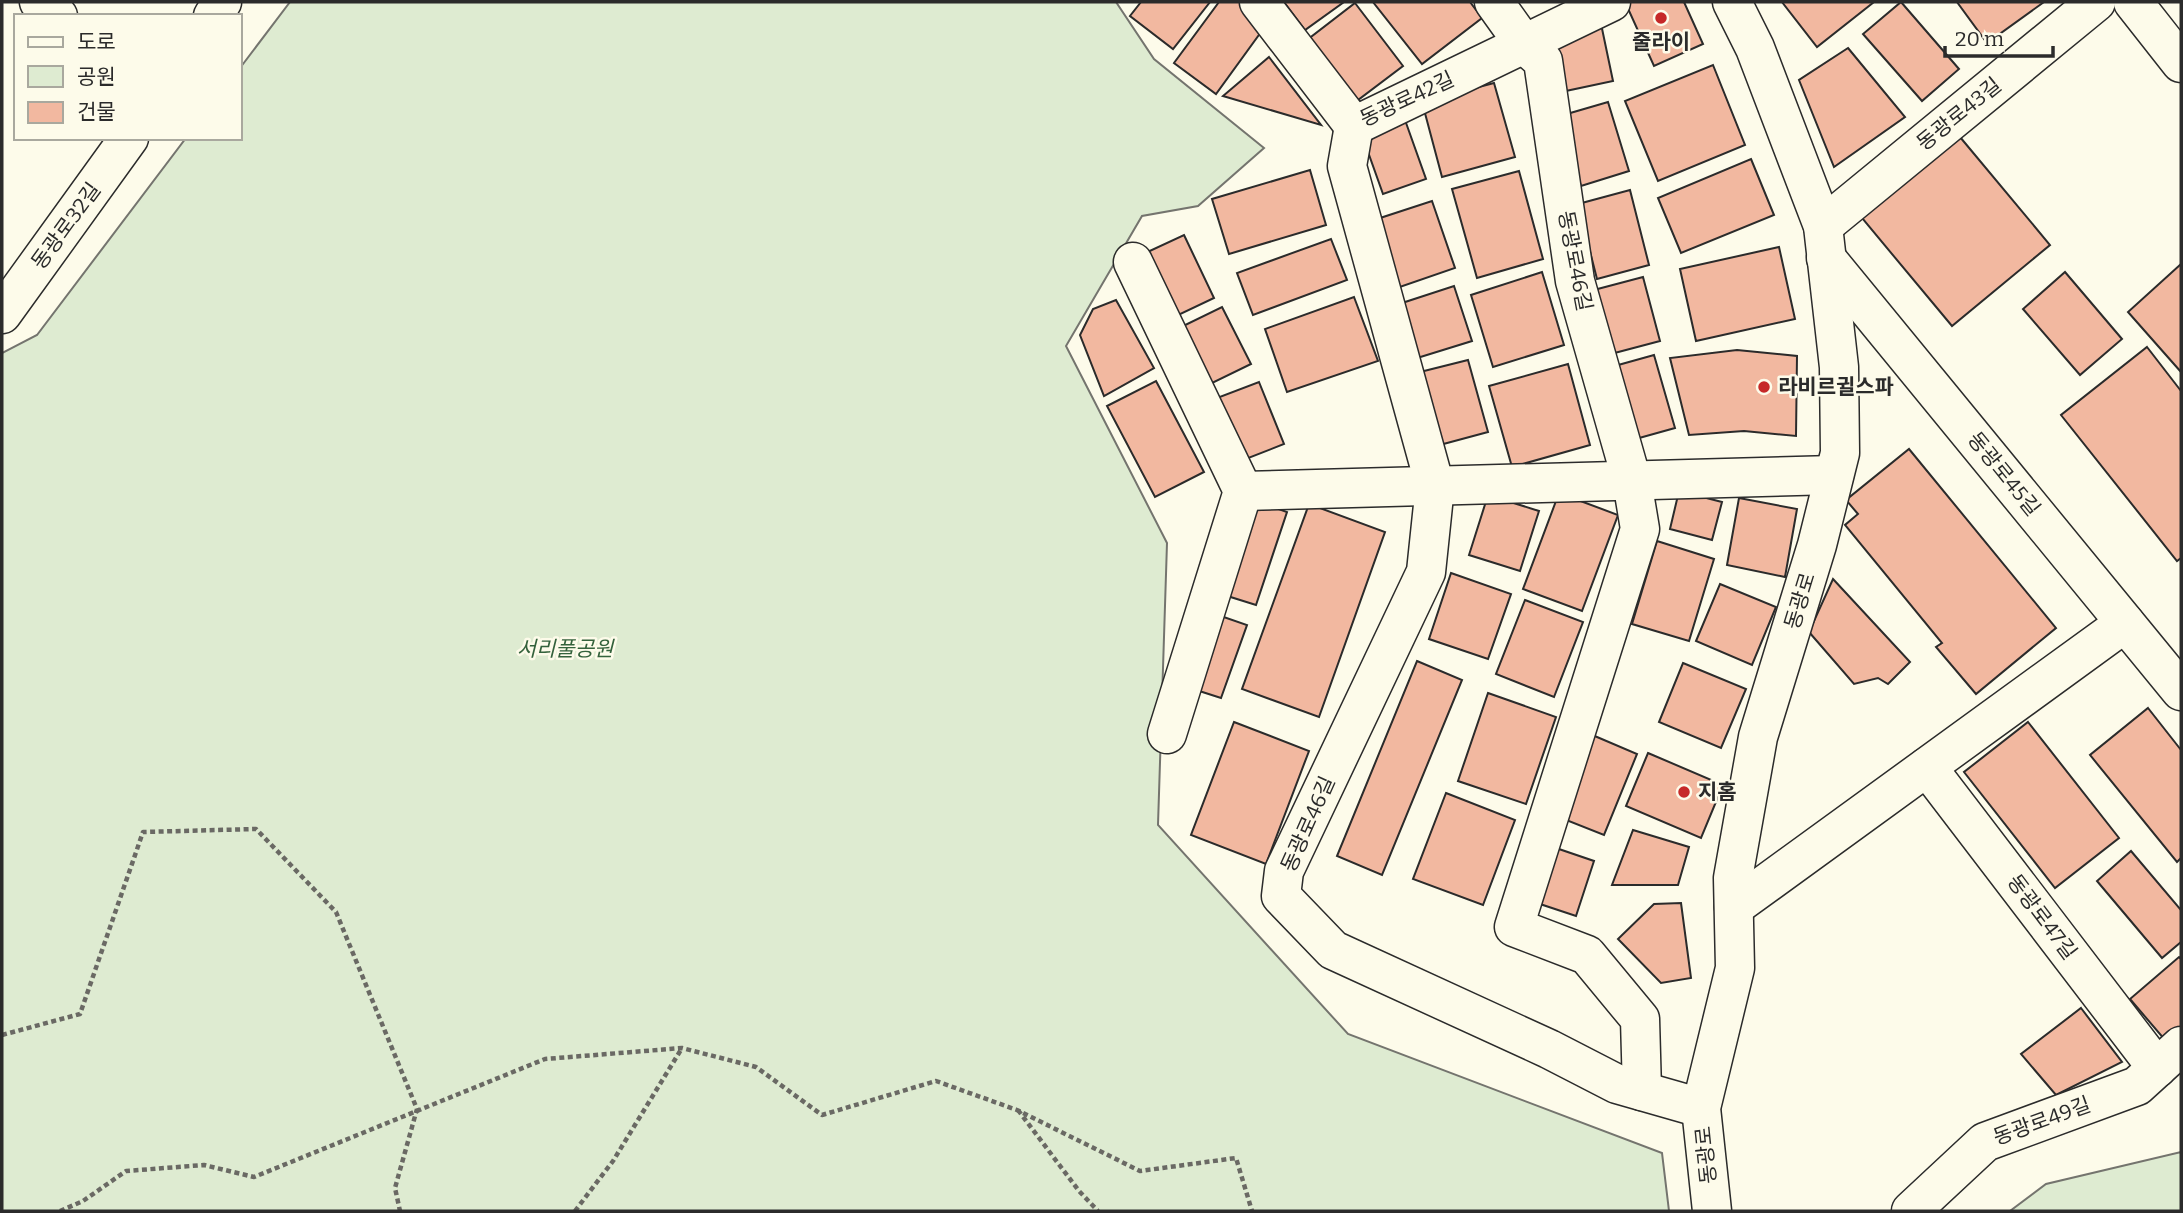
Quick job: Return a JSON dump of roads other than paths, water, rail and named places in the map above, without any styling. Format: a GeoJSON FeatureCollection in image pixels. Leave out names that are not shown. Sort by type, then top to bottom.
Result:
{"type":"FeatureCollection","features":[{"type":"Feature","properties":{"kind":"street"},"geometry":{"type":"LineString","coordinates":[[39,2],[55,14]]}},
{"type":"Feature","properties":{"kind":"street","name":"동광로42길"},"geometry":{"type":"LineString","coordinates":[[1259,2],[1354,126],[1611,2]]}},
{"type":"Feature","properties":{"kind":"street"},"geometry":{"type":"LineString","coordinates":[[1494,2],[1524,44]]}},
{"type":"Feature","properties":{"kind":"street","name":"동광로"},"geometry":{"type":"LineString","coordinates":[[1712,1211],[1701,1108],[1735,968],[1733,878],[1758,737],[1817,545],[1840,453],[1839,368],[1824,242],[1755,48],[1732,2]]}},
{"type":"Feature","properties":{"kind":"street","name":"동광로43길"},"geometry":{"type":"LineString","coordinates":[[1824,242],[2096,2]]}},
{"type":"Feature","properties":{"kind":"street"},"geometry":{"type":"LineString","coordinates":[[2133,2],[2181,63]]}},
{"type":"Feature","properties":{"kind":"street","name":"동광로46길"},"geometry":{"type":"LineString","coordinates":[[1524,44],[1543,61],[1575,281],[1632,481],[1640,529],[1514,927],[1587,955],[1640,1019],[1642,1091]]}},
{"type":"Feature","properties":{"kind":"street","name":"동광로46길"},"geometry":{"type":"LineString","coordinates":[[1354,126],[1347,166],[1435,486],[1426,572],[1284,872],[1281,896],[1333,950],[1618,1084],[1701,1108]]}},
{"type":"Feature","properties":{"kind":"street","name":"동광로32길"},"geometry":{"type":"LineString","coordinates":[[2,314],[128,140]]}},
{"type":"Feature","properties":{"kind":"street","name":"동광로45길"},"geometry":{"type":"LineString","coordinates":[[1824,242],[2181,691]]}},
{"type":"Feature","properties":{"kind":"street"},"geometry":{"type":"LineString","coordinates":[[1133,262],[1243,491],[1167,734]]}},
{"type":"Feature","properties":{"kind":"street"},"geometry":{"type":"LineString","coordinates":[[1243,491],[1834,475]]}},
{"type":"Feature","properties":{"kind":"street"},"geometry":{"type":"LineString","coordinates":[[1734,906],[2126,623]]}},
{"type":"Feature","properties":{"kind":"street","name":"동광로47길"},"geometry":{"type":"LineString","coordinates":[[1927,767],[2169,1057]]}},
{"type":"Feature","properties":{"kind":"street","name":"동광로49길"},"geometry":{"type":"LineString","coordinates":[[1911,1211],[1985,1142],[2137,1086],[2169,1057]]}},
{"type":"Feature","properties":{"kind":"place","name":"줄라이"},"geometry":{"type":"Point","coordinates":[1661,18]}},
{"type":"Feature","properties":{"kind":"place","name":"라비르귈스파"},"geometry":{"type":"Point","coordinates":[1764,387]}},
{"type":"Feature","properties":{"kind":"place","name":"지홈"},"geometry":{"type":"Point","coordinates":[1684,792]}},
{"type":"Feature","properties":{"kind":"park label","name":"서리풀공원"},"geometry":{"type":"Point","coordinates":[565,649]}}]}
